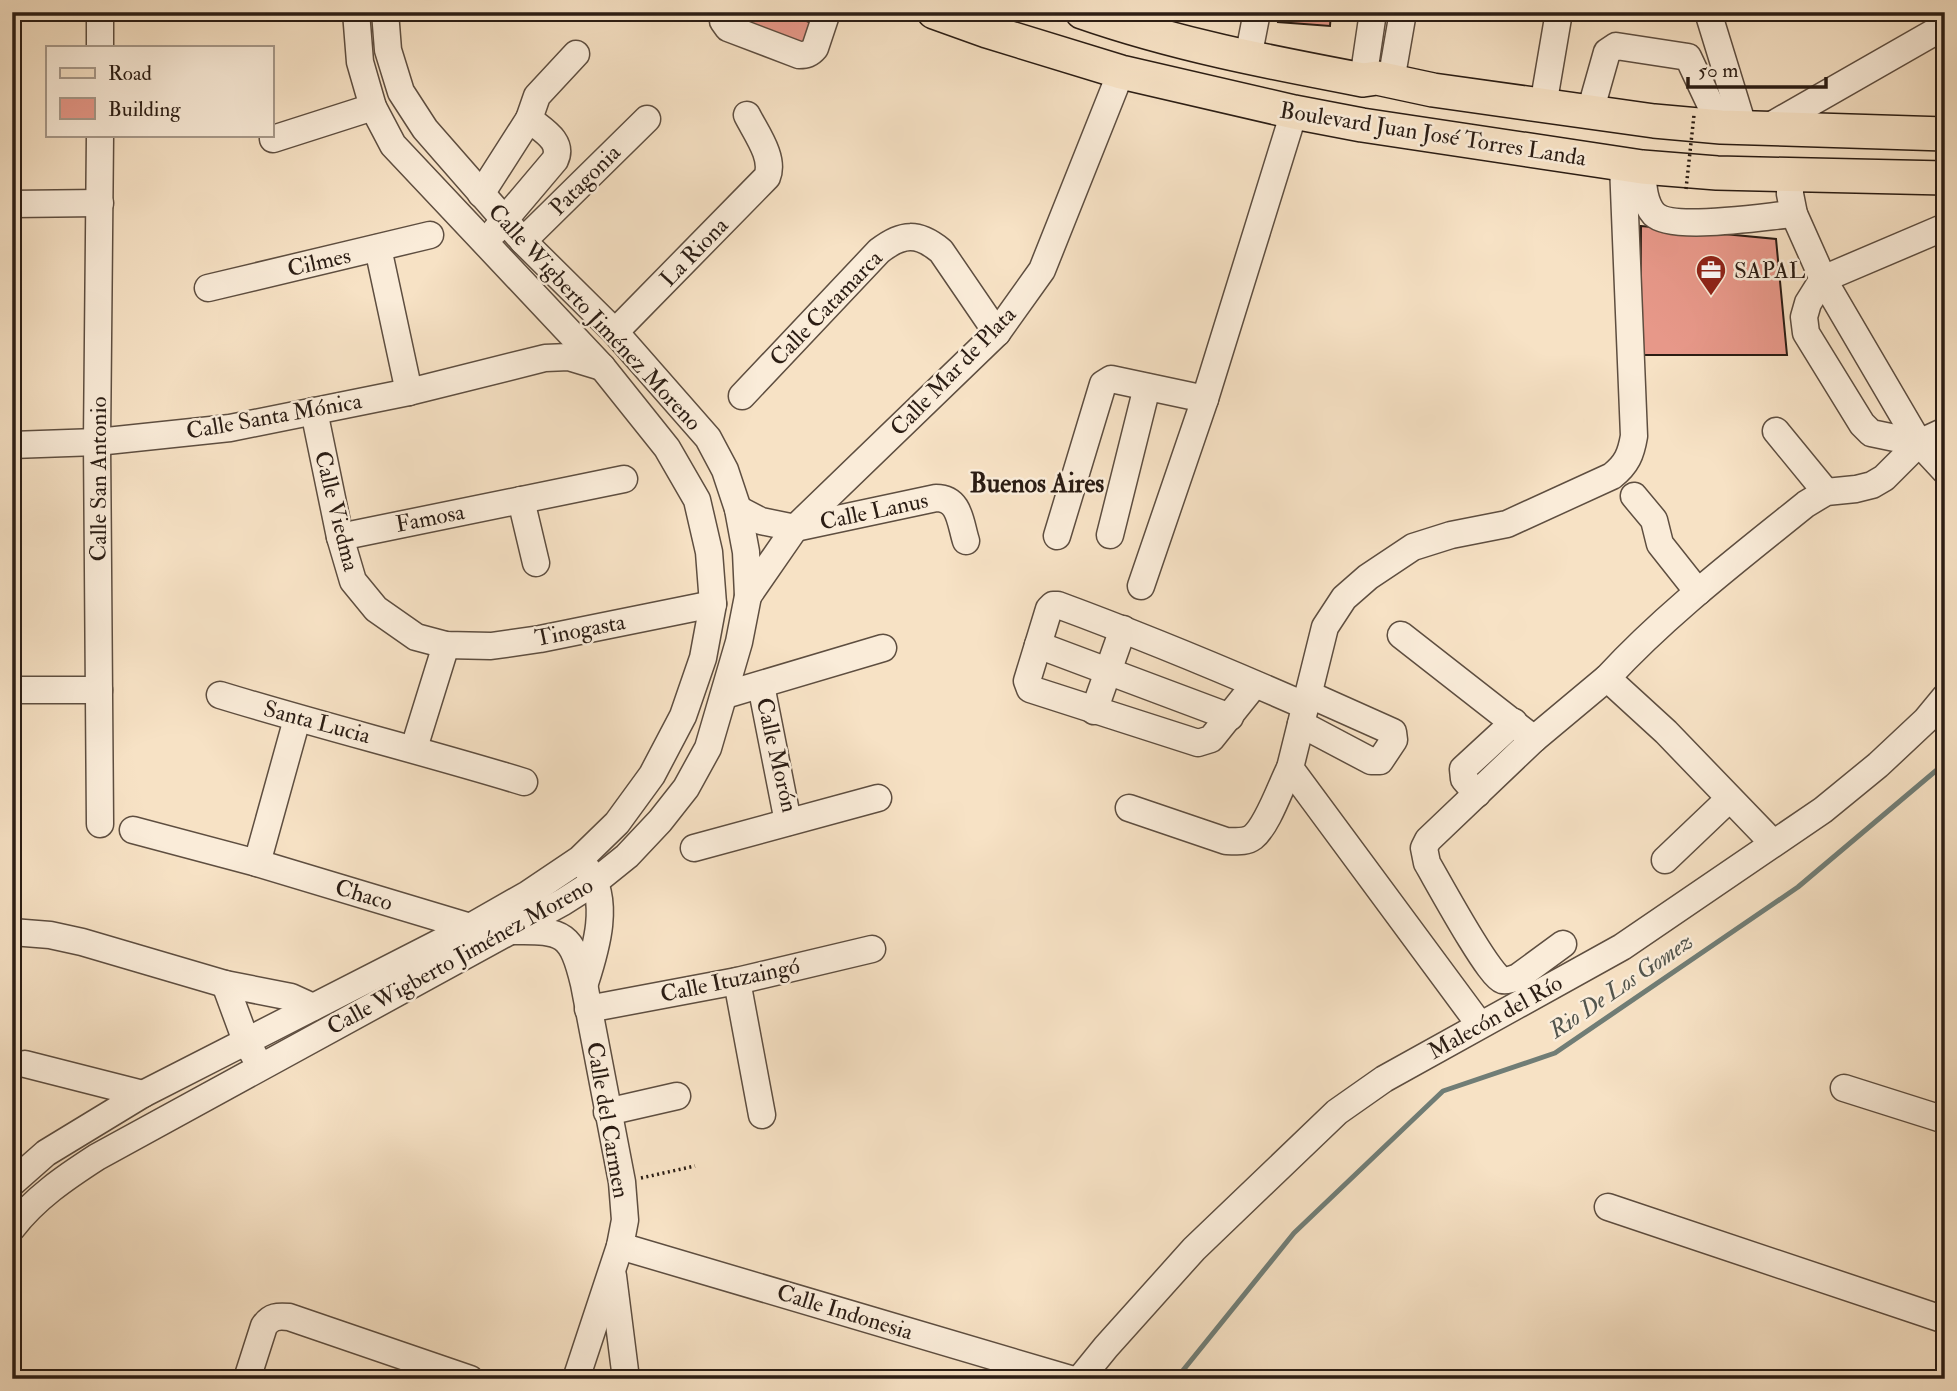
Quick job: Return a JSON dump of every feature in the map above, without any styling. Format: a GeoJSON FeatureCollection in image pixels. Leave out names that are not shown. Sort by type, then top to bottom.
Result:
{"type":"FeatureCollection","features":[{"type":"Feature","properties":{"kind":"main road","name":"Boulevard Juan José Torres Landa"},"geometry":{"type":"LineString","coordinates":[[934,12],[1121,72],[1294,113],[1362,125],[1632,166],[1717,173],[1945,178]]}},
{"type":"Feature","properties":{"kind":"main road","name":"Boulevard Juan José Torres Landa"},"geometry":{"type":"LineString","coordinates":[[1082,12],[1139,22],[1248,58],[1543,106],[1731,125],[1945,134]]}},
{"type":"Feature","properties":{"kind":"street"},"geometry":{"type":"LineString","coordinates":[[100,12],[100,46]]}},
{"type":"Feature","properties":{"kind":"street","name":"Calle Wigberto Jiménez Moreno"},"geometry":{"type":"LineString","coordinates":[[12,1183],[46,1153],[143,1094],[470,927],[580,859],[617,823],[659,763],[683,716],[703,658],[713,604],[709,552],[697,500],[667,448],[603,368],[393,145],[373,107],[360,62],[356,12]]}},
{"type":"Feature","properties":{"kind":"street","name":"Calle Wigberto Jiménez Moreno"},"geometry":{"type":"LineString","coordinates":[[12,1228],[23,1213],[59,1182],[97,1157],[511,931],[596,881],[627,856],[660,821],[687,788],[709,748],[739,642],[748,596],[746,552],[738,509],[725,470],[708,439],[615,332],[523,241],[425,129],[401,92],[388,50],[386,12]]}},
{"type":"Feature","properties":{"kind":"street"},"geometry":{"type":"LineString","coordinates":[[724,12],[723,21],[728,28],[799,55],[811,53],[815,48],[827,12]]}},
{"type":"Feature","properties":{"kind":"street"},"geometry":{"type":"LineString","coordinates":[[1248,58],[1257,12]]}},
{"type":"Feature","properties":{"kind":"street"},"geometry":{"type":"LineString","coordinates":[[1377,81],[1403,12]]}},
{"type":"Feature","properties":{"kind":"street"},"geometry":{"type":"LineString","coordinates":[[1543,106],[1559,12]]}},
{"type":"Feature","properties":{"kind":"street"},"geometry":{"type":"LineString","coordinates":[[1708,12],[1731,125]]}},
{"type":"Feature","properties":{"kind":"street"},"geometry":{"type":"LineString","coordinates":[[1373,19],[1377,81]]}},
{"type":"Feature","properties":{"kind":"street"},"geometry":{"type":"LineString","coordinates":[[1731,125],[1945,26]]}},
{"type":"Feature","properties":{"kind":"street"},"geometry":{"type":"LineString","coordinates":[[1590,112],[1607,52],[1616,46],[1688,57],[1731,125]]}},
{"type":"Feature","properties":{"kind":"street"},"geometry":{"type":"LineString","coordinates":[[481,194],[529,119],[537,96],[576,54]]}},
{"type":"Feature","properties":{"kind":"street","name":"Calle Mar de Plata"},"geometry":{"type":"LineString","coordinates":[[748,596],[795,528],[997,333],[1042,270],[1121,72]]}},
{"type":"Feature","properties":{"kind":"street"},"geometry":{"type":"LineString","coordinates":[[273,139],[373,107]]}},
{"type":"Feature","properties":{"kind":"street"},"geometry":{"type":"LineString","coordinates":[[1141,586],[1205,399],[1294,113]]}},
{"type":"Feature","properties":{"kind":"street","name":"La Riona"},"geometry":{"type":"LineString","coordinates":[[615,332],[767,177],[770,170],[769,160],[747,115]]}},
{"type":"Feature","properties":{"kind":"street"},"geometry":{"type":"LineString","coordinates":[[484,242],[506,221],[558,154],[555,141],[529,119]]}},
{"type":"Feature","properties":{"kind":"street","name":"Patagonia"},"geometry":{"type":"LineString","coordinates":[[523,241],[648,119]]}},
{"type":"Feature","properties":{"kind":"street","name":"Calle San Antonio"},"geometry":{"type":"LineString","coordinates":[[100,136],[97,442],[100,824]]}},
{"type":"Feature","properties":{"kind":"street"},"geometry":{"type":"LineString","coordinates":[[1632,166],[1655,215],[1668,221],[1705,222],[1794,214]]}},
{"type":"Feature","properties":{"kind":"street"},"geometry":{"type":"LineString","coordinates":[[1129,808],[1226,841],[1241,842],[1252,838],[1260,829],[1290,768],[1325,627],[1344,598],[1413,547],[1451,535],[1507,524],[1612,476],[1623,467],[1631,455],[1634,436],[1632,166]]}},
{"type":"Feature","properties":{"kind":"street"},"geometry":{"type":"LineString","coordinates":[[1790,174],[1794,214],[1823,279],[1919,443],[1945,471]]}},
{"type":"Feature","properties":{"kind":"street"},"geometry":{"type":"LineString","coordinates":[[12,204],[100,203]]}},
{"type":"Feature","properties":{"kind":"street"},"geometry":{"type":"LineString","coordinates":[[1919,443],[1871,433],[1862,424],[1806,333],[1804,317],[1808,303],[1823,279],[1945,227]]}},
{"type":"Feature","properties":{"kind":"street","name":"Cilmes"},"geometry":{"type":"LineString","coordinates":[[208,288],[430,235]]}},
{"type":"Feature","properties":{"kind":"street","name":"Calle Catamarca"},"geometry":{"type":"LineString","coordinates":[[742,396],[879,251],[892,241],[910,236],[928,240],[941,251],[997,333]]}},
{"type":"Feature","properties":{"kind":"street"},"geometry":{"type":"LineString","coordinates":[[378,248],[409,392]]}},
{"type":"Feature","properties":{"kind":"street"},"geometry":{"type":"LineString","coordinates":[[533,362],[546,335],[545,305]]}},
{"type":"Feature","properties":{"kind":"street","name":"Calle Santa Mónica"},"geometry":{"type":"LineString","coordinates":[[12,445],[97,442],[230,428],[409,392],[556,357],[569,357],[603,368]]}},
{"type":"Feature","properties":{"kind":"street"},"geometry":{"type":"LineString","coordinates":[[1057,536],[1103,384],[1111,379],[1205,399]]}},
{"type":"Feature","properties":{"kind":"street"},"geometry":{"type":"LineString","coordinates":[[1110,535],[1147,387]]}},
{"type":"Feature","properties":{"kind":"street","name":"Calle Viedma"},"geometry":{"type":"LineString","coordinates":[[314,411],[340,537],[353,581],[376,609],[416,637],[446,645]]}},
{"type":"Feature","properties":{"kind":"street"},"geometry":{"type":"LineString","coordinates":[[1563,944],[1518,977],[1502,980],[1483,957],[1427,863],[1424,848],[1428,841],[1477,794],[1464,779],[1463,769],[1607,678],[1698,592],[1806,504],[1826,492],[1856,489],[1884,478],[1919,443],[1945,430]]}},
{"type":"Feature","properties":{"kind":"street"},"geometry":{"type":"LineString","coordinates":[[1776,431],[1826,492]]}},
{"type":"Feature","properties":{"kind":"street","name":"Famosa"},"geometry":{"type":"LineString","coordinates":[[340,537],[624,479]]}},
{"type":"Feature","properties":{"kind":"street"},"geometry":{"type":"LineString","coordinates":[[1634,496],[1654,520],[1660,544],[1698,592]]}},
{"type":"Feature","properties":{"kind":"street","name":"Calle Lanus"},"geometry":{"type":"LineString","coordinates":[[795,528],[945,498],[952,501],[956,509],[965,541]]}},
{"type":"Feature","properties":{"kind":"street"},"geometry":{"type":"LineString","coordinates":[[521,500],[536,563]]}},
{"type":"Feature","properties":{"kind":"street"},"geometry":{"type":"LineString","coordinates":[[738,509],[761,521],[795,528]]}},
{"type":"Feature","properties":{"kind":"street","name":"Tinogasta"},"geometry":{"type":"LineString","coordinates":[[446,645],[491,646],[713,604]]}},
{"type":"Feature","properties":{"kind":"street"},"geometry":{"type":"LineString","coordinates":[[1255,684],[1211,739],[1198,743],[1030,689],[1027,681],[1049,609],[1053,605],[1123,629],[1255,684],[1305,708]]}},
{"type":"Feature","properties":{"kind":"street"},"geometry":{"type":"LineString","coordinates":[[1094,711],[1123,629]]}},
{"type":"Feature","properties":{"kind":"street"},"geometry":{"type":"LineString","coordinates":[[1401,635],[1524,730]]}},
{"type":"Feature","properties":{"kind":"street"},"geometry":{"type":"LineString","coordinates":[[414,748],[446,645]]}},
{"type":"Feature","properties":{"kind":"street"},"geometry":{"type":"LineString","coordinates":[[1038,645],[1230,717]]}},
{"type":"Feature","properties":{"kind":"street"},"geometry":{"type":"LineString","coordinates":[[725,695],[883,648]]}},
{"type":"Feature","properties":{"kind":"street"},"geometry":{"type":"LineString","coordinates":[[1607,678],[1666,732],[1773,843]]}},
{"type":"Feature","properties":{"kind":"street","name":"Calle Morón"},"geometry":{"type":"LineString","coordinates":[[761,685],[788,822],[878,798]]}},
{"type":"Feature","properties":{"kind":"street"},"geometry":{"type":"LineString","coordinates":[[12,690],[99,690]]}},
{"type":"Feature","properties":{"kind":"street","name":"Santa Lucia"},"geometry":{"type":"LineString","coordinates":[[220,695],[297,719],[414,748],[524,782]]}},
{"type":"Feature","properties":{"kind":"street","name":"Malecón del Río"},"geometry":{"type":"LineString","coordinates":[[1080,1379],[1194,1249],[1336,1112],[1384,1079],[1622,947],[1823,810],[1878,765],[1926,720],[1945,697]]}},
{"type":"Feature","properties":{"kind":"street"},"geometry":{"type":"LineString","coordinates":[[257,863],[297,719]]}},
{"type":"Feature","properties":{"kind":"street"},"geometry":{"type":"LineString","coordinates":[[1290,768],[1480,1025]]}},
{"type":"Feature","properties":{"kind":"street"},"geometry":{"type":"LineString","coordinates":[[1665,860],[1729,799]]}},
{"type":"Feature","properties":{"kind":"street"},"geometry":{"type":"LineString","coordinates":[[694,848],[788,822]]}},
{"type":"Feature","properties":{"kind":"street","name":"Chaco"},"geometry":{"type":"LineString","coordinates":[[133,830],[257,863],[470,927]]}},
{"type":"Feature","properties":{"kind":"street"},"geometry":{"type":"LineString","coordinates":[[580,859],[596,881]]}},
{"type":"Feature","properties":{"kind":"street","name":"Calle del Carmen"},"geometry":{"type":"LineString","coordinates":[[586,997],[600,899],[596,881]]}},
{"type":"Feature","properties":{"kind":"street","name":"Calle del Carmen"},"geometry":{"type":"LineString","coordinates":[[511,931],[552,932],[563,937],[576,955],[622,1182],[625,1220],[616,1257],[626,1379]]}},
{"type":"Feature","properties":{"kind":"street"},"geometry":{"type":"LineString","coordinates":[[12,932],[50,935],[82,942],[225,984],[291,997],[313,1007]]}},
{"type":"Feature","properties":{"kind":"street","name":"Calle Ituzaingó"},"geometry":{"type":"LineString","coordinates":[[586,997],[737,981],[872,949]]}},
{"type":"Feature","properties":{"kind":"street"},"geometry":{"type":"LineString","coordinates":[[737,981],[762,1115]]}},
{"type":"Feature","properties":{"kind":"street"},"geometry":{"type":"LineString","coordinates":[[225,984],[246,1041],[261,1067]]}},
{"type":"Feature","properties":{"kind":"street"},"geometry":{"type":"LineString","coordinates":[[25,1064],[143,1094]]}},
{"type":"Feature","properties":{"kind":"street"},"geometry":{"type":"LineString","coordinates":[[1844,1088],[1945,1120]]}},
{"type":"Feature","properties":{"kind":"street"},"geometry":{"type":"LineString","coordinates":[[607,1112],[677,1096]]}},
{"type":"Feature","properties":{"kind":"street"},"geometry":{"type":"LineString","coordinates":[[1608,1207],[1945,1320]]}},
{"type":"Feature","properties":{"kind":"street"},"geometry":{"type":"LineString","coordinates":[[576,1379],[616,1257]]}},
{"type":"Feature","properties":{"kind":"street","name":"Calle Indonesia"},"geometry":{"type":"LineString","coordinates":[[616,1257],[1070,1379]]}},
{"type":"Feature","properties":{"kind":"street"},"geometry":{"type":"LineString","coordinates":[[247,1379],[264,1326],[269,1319],[278,1316],[289,1317],[470,1379]]}},
{"type":"Feature","properties":{"kind":"path"},"geometry":{"type":"LineString","coordinates":[[1686,189],[1731,125]]}},
{"type":"Feature","properties":{"kind":"path"},"geometry":{"type":"LineString","coordinates":[[622,1182],[695,1166]]}},
{"type":"Feature","properties":{"kind":"building"},"geometry":{"type":"Polygon","coordinates":[[[730,12],[781,12],[815,24],[807,48],[727,20],[730,12]]]}},
{"type":"Feature","properties":{"kind":"building"},"geometry":{"type":"Polygon","coordinates":[[[1279,12],[1331,12],[1330,26],[1278,22],[1279,12]]]}},
{"type":"Feature","properties":{"kind":"building"},"geometry":{"type":"Polygon","coordinates":[[[1340,12],[1383,12],[1382,20],[1339,17],[1340,12]]]}},
{"type":"Feature","properties":{"kind":"building","name":"SAPAL"},"geometry":{"type":"Polygon","coordinates":[[[1641,226],[1776,239],[1787,355],[1640,355],[1641,226]]]}},
{"type":"Feature","properties":{"kind":"waterway","name":"Rio De Los Gomez"},"geometry":{"type":"LineString","coordinates":[[1176,1379],[1294,1233],[1443,1091],[1555,1053],[1798,887],[1945,763]]}},
{"type":"Feature","properties":{"kind":"place","name":"SAPAL"},"geometry":{"type":"Point","coordinates":[1711,297]}},
{"type":"Feature","properties":{"kind":"district","name":"Buenos Aires"},"geometry":{"type":"Point","coordinates":[1037,484]}}]}
